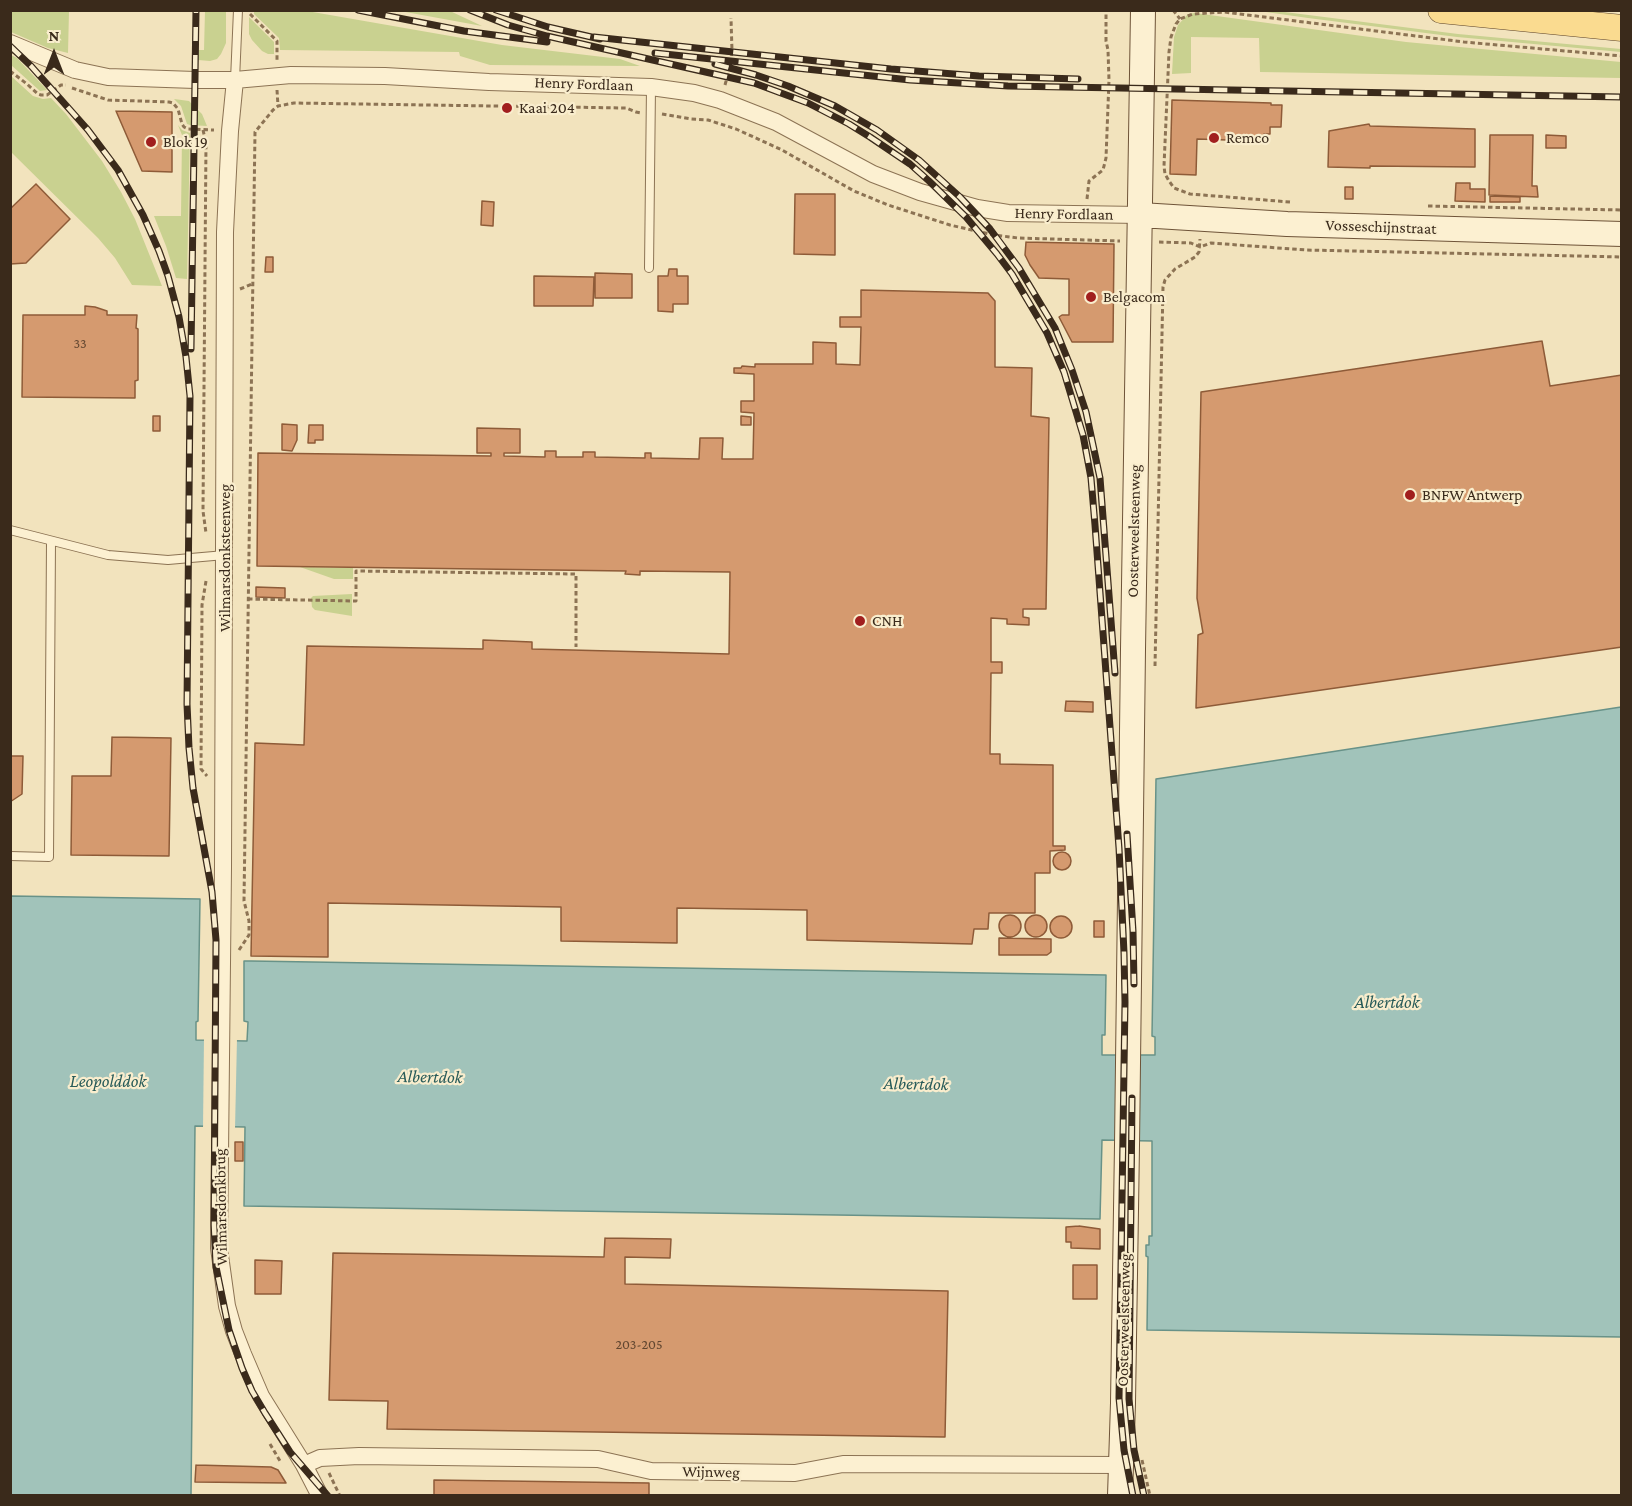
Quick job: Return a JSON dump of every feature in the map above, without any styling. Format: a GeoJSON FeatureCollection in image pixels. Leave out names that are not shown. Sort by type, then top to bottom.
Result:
{"type":"FeatureCollection","features":[{"type":"Feature","properties":{"kind":"main road","name":"Oosterweelsteenweg"},"geometry":{"type":"LineString","coordinates":[[1120,1496],[1129,1051],[1143,10]]}},
{"type":"Feature","properties":{"kind":"main road"},"geometry":{"type":"LineString","coordinates":[[1441,10],[1622,28]]}},
{"type":"Feature","properties":{"kind":"main road"},"geometry":{"type":"LineString","coordinates":[[1142,45],[1170,14]]}},
{"type":"Feature","properties":{"kind":"main road","name":"Vosseschijnstraat"},"geometry":{"type":"LineString","coordinates":[[1140,215],[1287,224],[1622,234]]}},
{"type":"Feature","properties":{"kind":"street","name":"Henry Fordlaan"},"geometry":{"type":"LineString","coordinates":[[10,43],[75,70],[108,77],[235,80],[291,75],[384,76],[651,87],[694,93],[720,100],[777,122],[873,174],[920,192],[988,211],[1140,215]]}},
{"type":"Feature","properties":{"kind":"street","name":"Wilmarsdonksteenweg"},"geometry":{"type":"LineString","coordinates":[[221,1037],[225,232],[235,80]]}},
{"type":"Feature","properties":{"kind":"street","name":"Wilmarsdonkbrug"},"geometry":{"type":"LineString","coordinates":[[221,1037],[219,1248],[227,1306],[240,1346],[261,1396],[304,1466]]}},
{"type":"Feature","properties":{"kind":"street","name":"Wijnweg"},"geometry":{"type":"LineString","coordinates":[[304,1466],[320,1458],[359,1456],[598,1459],[651,1472],[795,1473],[843,1464],[1121,1465]]}},
{"type":"Feature","properties":{"kind":"street"},"geometry":{"type":"LineString","coordinates":[[304,1466],[320,1496]]}},
{"type":"Feature","properties":{"kind":"lane"},"geometry":{"type":"LineString","coordinates":[[235,80],[238,10]]}},
{"type":"Feature","properties":{"kind":"lane"},"geometry":{"type":"LineString","coordinates":[[649,268],[651,87]]}},
{"type":"Feature","properties":{"kind":"lane"},"geometry":{"type":"LineString","coordinates":[[10,530],[108,555],[168,560],[225,555]]}},
{"type":"Feature","properties":{"kind":"lane"},"geometry":{"type":"LineString","coordinates":[[10,856],[49,857],[51,541]]}},
{"type":"Feature","properties":{"kind":"path"},"geometry":{"type":"LineString","coordinates":[[250,10],[250,15],[276,41],[278,106]]}},
{"type":"Feature","properties":{"kind":"path"},"geometry":{"type":"LineString","coordinates":[[1087,240],[1089,181],[1103,170],[1106,158],[1109,80],[1106,10]]}},
{"type":"Feature","properties":{"kind":"path"},"geometry":{"type":"LineString","coordinates":[[1170,14],[1173,10]]}},
{"type":"Feature","properties":{"kind":"path"},"geometry":{"type":"LineString","coordinates":[[1170,14],[1224,12],[1464,42],[1622,56]]}},
{"type":"Feature","properties":{"kind":"path"},"geometry":{"type":"LineString","coordinates":[[1170,14],[1176,24],[1169,52],[1165,174],[1174,188],[1198,196],[1296,203]]}},
{"type":"Feature","properties":{"kind":"path"},"geometry":{"type":"LineString","coordinates":[[720,100],[731,63],[730,18]]}},
{"type":"Feature","properties":{"kind":"path"},"geometry":{"type":"LineString","coordinates":[[10,71],[41,95],[47,95],[63,85],[108,100],[174,104],[184,128],[203,130],[206,143],[203,511],[206,534],[206,583],[201,605],[201,769],[223,800]]}},
{"type":"Feature","properties":{"kind":"path"},"geometry":{"type":"LineString","coordinates":[[236,956],[249,935],[249,921],[244,901],[255,132],[278,106],[294,103],[626,108],[636,112],[708,120],[736,129],[782,150],[854,191],[934,221],[1003,237],[1181,242],[1200,247]]}},
{"type":"Feature","properties":{"kind":"path"},"geometry":{"type":"LineString","coordinates":[[1427,206],[1622,210]]}},
{"type":"Feature","properties":{"kind":"path"},"geometry":{"type":"LineString","coordinates":[[1154,671],[1162,287],[1169,274],[1195,257],[1200,247],[1211,243],[1306,250],[1622,257]]}},
{"type":"Feature","properties":{"kind":"path"},"geometry":{"type":"LineString","coordinates":[[248,599],[356,600],[356,571],[576,574],[576,646]]}},
{"type":"Feature","properties":{"kind":"path"},"geometry":{"type":"LineString","coordinates":[[320,1458],[340,1496]]}},
{"type":"Feature","properties":{"kind":"green space"},"geometry":{"type":"Polygon","coordinates":[[[10,11],[69,11],[68,53],[48,48],[11,32],[10,11]]]}},
{"type":"Feature","properties":{"kind":"green space"},"geometry":{"type":"Polygon","coordinates":[[[205,11],[226,11],[226,43],[217,59],[210,61],[198,60],[198,50],[204,50],[205,11]]]}},
{"type":"Feature","properties":{"kind":"green space"},"geometry":{"type":"Polygon","coordinates":[[[254,11],[307,11],[502,45],[620,59],[640,66],[490,65],[460,56],[459,52],[280,50],[279,38],[254,14],[254,11]]]}},
{"type":"Feature","properties":{"kind":"green space"},"geometry":{"type":"Polygon","coordinates":[[[400,11],[450,11],[482,26],[400,11]]]}},
{"type":"Feature","properties":{"kind":"green space"},"geometry":{"type":"Polygon","coordinates":[[[1259,11],[1277,11],[1458,34],[1621,49],[1621,52],[1457,37],[1259,11]]]}},
{"type":"Feature","properties":{"kind":"green space"},"geometry":{"type":"Polygon","coordinates":[[[1195,13],[1406,42],[1621,62],[1621,78],[1260,72],[1259,38],[1191,37],[1191,73],[1172,74],[1174,37],[1178,25],[1188,14],[1195,13]]]}},
{"type":"Feature","properties":{"kind":"green space"},"geometry":{"type":"Polygon","coordinates":[[[249,17],[274,42],[274,54],[262,51],[252,40],[249,34],[249,17]]]}},
{"type":"Feature","properties":{"kind":"green space"},"geometry":{"type":"Polygon","coordinates":[[[11,55],[17,58],[47,90],[40,91],[11,65],[11,55]]]}},
{"type":"Feature","properties":{"kind":"green space"},"geometry":{"type":"Polygon","coordinates":[[[11,76],[33,96],[43,99],[51,98],[102,161],[135,219],[162,286],[132,285],[115,258],[98,238],[11,152],[11,76]]]}},
{"type":"Feature","properties":{"kind":"green space"},"geometry":{"type":"Polygon","coordinates":[[[174,99],[189,101],[202,114],[207,126],[187,124],[181,106],[174,99]]]}},
{"type":"Feature","properties":{"kind":"green space"},"geometry":{"type":"Polygon","coordinates":[[[178,125],[182,130],[190,133],[187,279],[176,278],[154,216],[181,216],[182,135],[178,125]]]}},
{"type":"Feature","properties":{"kind":"green space"},"geometry":{"type":"Polygon","coordinates":[[[300,567],[353,568],[353,579],[334,579],[300,567]]]}},
{"type":"Feature","properties":{"kind":"green space"},"geometry":{"type":"Polygon","coordinates":[[[352,594],[352,616],[315,610],[312,607],[311,598],[313,596],[352,594]]]}},
{"type":"Feature","properties":{"kind":"water"},"geometry":{"type":"Polygon","coordinates":[[[1621,707],[1621,1337],[1147,1330],[1148,1257],[1146,1256],[1146,1245],[1149,1245],[1149,1236],[1152,1236],[1152,1141],[1102,1140],[1100,1219],[244,1206],[245,1127],[195,1126],[191,1495],[11,1496],[11,896],[200,899],[196,1040],[247,1041],[248,1022],[244,1021],[244,961],[251,961],[1106,975],[1105,1035],[1102,1035],[1102,1055],[1155,1055],[1155,1037],[1152,1036],[1156,779],[1621,707]]]}},
{"type":"Feature","properties":{"kind":"pier"},"geometry":{"type":"Polygon","coordinates":[[[204,1037],[237,1038],[235,1129],[203,1129],[204,1037]]]}},
{"type":"Feature","properties":{"kind":"building","name":"Remco"},"geometry":{"type":"Polygon","coordinates":[[[1172,100],[1282,105],[1281,127],[1270,127],[1270,134],[1258,137],[1258,141],[1197,139],[1196,175],[1170,174],[1172,100]]]}},
{"type":"Feature","properties":{"kind":"building","name":"Blok 19"},"geometry":{"type":"Polygon","coordinates":[[[116,111],[172,112],[172,172],[142,171],[116,111]]]}},
{"type":"Feature","properties":{"kind":"building"},"geometry":{"type":"Polygon","coordinates":[[[1369,124],[1370,126],[1475,129],[1475,167],[1328,167],[1329,131],[1369,124]]]}},
{"type":"Feature","properties":{"kind":"building"},"geometry":{"type":"Polygon","coordinates":[[[1490,135],[1533,135],[1532,186],[1537,186],[1538,197],[1489,195],[1490,135]]]}},
{"type":"Feature","properties":{"kind":"building"},"geometry":{"type":"Polygon","coordinates":[[[1546,135],[1566,136],[1566,148],[1546,148],[1546,135]]]}},
{"type":"Feature","properties":{"kind":"building"},"geometry":{"type":"Polygon","coordinates":[[[1456,183],[1470,183],[1470,189],[1485,189],[1485,202],[1455,201],[1456,183]]]}},
{"type":"Feature","properties":{"kind":"building"},"geometry":{"type":"Polygon","coordinates":[[[36,184],[70,219],[26,263],[10,264],[10,209],[36,184]]]}},
{"type":"Feature","properties":{"kind":"building"},"geometry":{"type":"Polygon","coordinates":[[[1345,187],[1353,187],[1353,199],[1345,199],[1345,187]]]}},
{"type":"Feature","properties":{"kind":"building"},"geometry":{"type":"Polygon","coordinates":[[[795,194],[835,194],[835,255],[794,254],[795,194]]]}},
{"type":"Feature","properties":{"kind":"building"},"geometry":{"type":"Polygon","coordinates":[[[1490,196],[1520,197],[1520,202],[1490,202],[1490,196]]]}},
{"type":"Feature","properties":{"kind":"building"},"geometry":{"type":"Polygon","coordinates":[[[482,201],[494,202],[493,226],[481,225],[482,201]]]}},
{"type":"Feature","properties":{"kind":"building","name":"Belgacom"},"geometry":{"type":"Polygon","coordinates":[[[1026,242],[1114,244],[1113,342],[1072,342],[1059,317],[1069,315],[1069,279],[1039,278],[1025,255],[1026,242]]]}},
{"type":"Feature","properties":{"kind":"building"},"geometry":{"type":"Polygon","coordinates":[[[266,257],[273,257],[273,272],[265,272],[266,257]]]}},
{"type":"Feature","properties":{"kind":"building"},"geometry":{"type":"Polygon","coordinates":[[[669,269],[677,269],[677,276],[688,276],[688,304],[673,304],[673,312],[658,311],[658,276],[668,276],[669,269]]]}},
{"type":"Feature","properties":{"kind":"building"},"geometry":{"type":"Polygon","coordinates":[[[595,273],[632,274],[632,298],[595,298],[595,273]]]}},
{"type":"Feature","properties":{"kind":"building"},"geometry":{"type":"Polygon","coordinates":[[[534,276],[594,277],[593,306],[534,306],[534,276]]]}},
{"type":"Feature","properties":{"kind":"building","name":"CNH"},"geometry":{"type":"Polygon","coordinates":[[[861,290],[988,293],[995,301],[995,367],[1032,368],[1031,416],[1049,418],[1046,609],[1023,609],[1023,617],[1029,618],[1029,625],[1007,624],[1007,619],[991,618],[991,662],[1002,662],[1002,673],[991,673],[990,754],[1000,754],[1000,764],[1053,765],[1053,846],[1065,846],[1065,850],[1050,851],[1050,873],[1035,873],[1035,913],[989,913],[988,929],[974,929],[972,944],[807,940],[807,910],[677,908],[677,943],[561,941],[561,907],[328,903],[328,957],[251,956],[255,743],[304,745],[307,646],[483,649],[483,640],[532,642],[532,649],[729,654],[730,572],[640,571],[640,575],[625,574],[626,571],[257,566],[258,453],[491,456],[491,453],[477,453],[477,428],[520,429],[520,453],[504,453],[504,456],[545,457],[545,451],[556,451],[556,457],[583,457],[583,452],[595,452],[595,457],[645,458],[645,453],[651,453],[651,458],[699,459],[700,438],[723,438],[722,459],[753,459],[754,413],[741,412],[741,401],[754,401],[754,374],[734,373],[734,368],[755,367],[755,364],[813,364],[813,342],[836,343],[836,364],[860,365],[861,327],[840,327],[840,317],[861,317],[861,290]]]}},
{"type":"Feature","properties":{"kind":"building"},"geometry":{"type":"Polygon","coordinates":[[[85,306],[107,311],[107,315],[137,315],[138,380],[135,381],[135,398],[22,397],[23,315],[85,315],[85,306]]]}},
{"type":"Feature","properties":{"kind":"building","name":"BNFW Antwerp"},"geometry":{"type":"Polygon","coordinates":[[[1542,341],[1550,386],[1622,375],[1622,647],[1196,708],[1198,635],[1203,633],[1197,598],[1201,392],[1542,341]]]}},
{"type":"Feature","properties":{"kind":"building"},"geometry":{"type":"Polygon","coordinates":[[[153,416],[160,416],[160,431],[153,431],[153,416]]]}},
{"type":"Feature","properties":{"kind":"building"},"geometry":{"type":"Polygon","coordinates":[[[741,416],[751,417],[751,425],[741,425],[741,416]]]}},
{"type":"Feature","properties":{"kind":"building"},"geometry":{"type":"Polygon","coordinates":[[[282,424],[297,425],[297,440],[292,451],[282,450],[282,424]]]}},
{"type":"Feature","properties":{"kind":"building"},"geometry":{"type":"Polygon","coordinates":[[[309,425],[323,425],[323,440],[308,443],[309,425]]]}},
{"type":"Feature","properties":{"kind":"building"},"geometry":{"type":"Polygon","coordinates":[[[256,587],[285,588],[285,598],[256,597],[256,587]]]}},
{"type":"Feature","properties":{"kind":"building"},"geometry":{"type":"Polygon","coordinates":[[[1066,701],[1093,702],[1093,712],[1065,711],[1066,701]]]}},
{"type":"Feature","properties":{"kind":"building"},"geometry":{"type":"Polygon","coordinates":[[[112,737],[171,738],[169,856],[71,855],[72,776],[111,776],[112,737]]]}},
{"type":"Feature","properties":{"kind":"building"},"geometry":{"type":"Polygon","coordinates":[[[10,756],[23,756],[22,794],[10,802],[10,756]]]}},
{"type":"Feature","properties":{"kind":"building"},"geometry":{"type":"Polygon","coordinates":[[[1058,852],[1066,852],[1071,857],[1069,868],[1058,870],[1053,865],[1053,857],[1058,852]]]}},
{"type":"Feature","properties":{"kind":"building"},"geometry":{"type":"Polygon","coordinates":[[[1010,915],[1018,918],[1021,926],[1018,934],[1010,937],[1002,934],[999,926],[1002,918],[1010,915]]]}},
{"type":"Feature","properties":{"kind":"building"},"geometry":{"type":"Polygon","coordinates":[[[1036,915],[1044,918],[1047,926],[1044,934],[1036,937],[1028,934],[1025,926],[1028,918],[1036,915]]]}},
{"type":"Feature","properties":{"kind":"building"},"geometry":{"type":"Polygon","coordinates":[[[1061,916],[1069,919],[1072,927],[1069,935],[1061,938],[1053,935],[1050,927],[1053,919],[1061,916]]]}},
{"type":"Feature","properties":{"kind":"building"},"geometry":{"type":"Polygon","coordinates":[[[1094,921],[1104,921],[1104,937],[1094,937],[1094,921]]]}},
{"type":"Feature","properties":{"kind":"building"},"geometry":{"type":"Polygon","coordinates":[[[999,938],[1051,939],[1051,952],[1047,955],[999,955],[999,938]]]}},
{"type":"Feature","properties":{"kind":"building"},"geometry":{"type":"Polygon","coordinates":[[[235,1142],[243,1142],[243,1161],[235,1161],[235,1142]]]}},
{"type":"Feature","properties":{"kind":"building"},"geometry":{"type":"Polygon","coordinates":[[[1066,1227],[1100,1229],[1100,1249],[1071,1248],[1071,1242],[1066,1242],[1066,1227]]]}},
{"type":"Feature","properties":{"kind":"building"},"geometry":{"type":"Polygon","coordinates":[[[605,1238],[671,1239],[670,1258],[625,1257],[625,1284],[948,1291],[945,1437],[387,1429],[388,1401],[329,1400],[333,1253],[604,1257],[605,1238]]]}},
{"type":"Feature","properties":{"kind":"building"},"geometry":{"type":"Polygon","coordinates":[[[255,1260],[282,1261],[281,1294],[255,1294],[255,1260]]]}},
{"type":"Feature","properties":{"kind":"building"},"geometry":{"type":"Polygon","coordinates":[[[1073,1265],[1097,1265],[1097,1299],[1073,1299],[1073,1265]]]}},
{"type":"Feature","properties":{"kind":"building"},"geometry":{"type":"Polygon","coordinates":[[[196,1465],[271,1467],[278,1470],[286,1483],[195,1482],[196,1465]]]}},
{"type":"Feature","properties":{"kind":"building"},"geometry":{"type":"Polygon","coordinates":[[[434,1480],[649,1483],[649,1496],[434,1496],[434,1480]]]}},
{"type":"Feature","properties":{"kind":"railway"},"geometry":{"type":"LineString","coordinates":[[191,349],[196,10]]}},
{"type":"Feature","properties":{"kind":"railway"},"geometry":{"type":"LineString","coordinates":[[358,10],[464,31],[547,42]]}},
{"type":"Feature","properties":{"kind":"railway"},"geometry":{"type":"LineString","coordinates":[[470,10],[508,25],[547,36],[754,83],[808,103],[849,124],[910,164],[966,217],[1012,274],[1047,333],[1064,372],[1083,435],[1091,478],[1119,848],[1125,1002],[1119,1398],[1124,1450],[1133,1496]]}},
{"type":"Feature","properties":{"kind":"railway"},"geometry":{"type":"LineString","coordinates":[[496,10],[548,27],[600,39]]}},
{"type":"Feature","properties":{"kind":"railway"},"geometry":{"type":"LineString","coordinates":[[594,37],[891,69],[979,76],[1078,79]]}},
{"type":"Feature","properties":{"kind":"railway"},"geometry":{"type":"LineString","coordinates":[[10,46],[88,130],[118,170],[143,215],[159,251],[179,317],[190,396],[187,704],[189,748],[193,788],[212,892],[216,940],[214,1225],[216,1267],[229,1330],[252,1391],[290,1452],[328,1496]]}},
{"type":"Feature","properties":{"kind":"railway"},"geometry":{"type":"LineString","coordinates":[[655,53],[910,80],[1008,86],[1622,97]]}},
{"type":"Feature","properties":{"kind":"railway"},"geometry":{"type":"LineString","coordinates":[[715,64],[788,86],[835,106],[877,130],[919,160],[960,197],[990,229],[1019,268],[1055,328],[1086,412],[1100,478],[1115,673]]}},
{"type":"Feature","properties":{"kind":"railway"},"geometry":{"type":"LineString","coordinates":[[1127,834],[1134,984]]}},
{"type":"Feature","properties":{"kind":"railway"},"geometry":{"type":"LineString","coordinates":[[1132,1098],[1129,1399],[1134,1450],[1144,1496]]}},
{"type":"Feature","properties":{"kind":"place","name":"Kaai 204"},"geometry":{"type":"Point","coordinates":[507,108]}},
{"type":"Feature","properties":{"kind":"place","name":"Remco"},"geometry":{"type":"Point","coordinates":[1214,138]}},
{"type":"Feature","properties":{"kind":"place","name":"Blok 19"},"geometry":{"type":"Point","coordinates":[151,142]}},
{"type":"Feature","properties":{"kind":"place","name":"Belgacom"},"geometry":{"type":"Point","coordinates":[1091,297]}},
{"type":"Feature","properties":{"kind":"place","name":"BNFW Antwerp"},"geometry":{"type":"Point","coordinates":[1410,495]}},
{"type":"Feature","properties":{"kind":"place","name":"CNH"},"geometry":{"type":"Point","coordinates":[860,621]}},
{"type":"Feature","properties":{"kind":"water label","name":"Albertdok"},"geometry":{"type":"Point","coordinates":[1387,1002]}},
{"type":"Feature","properties":{"kind":"water label","name":"Albertdok"},"geometry":{"type":"Point","coordinates":[430,1077]}},
{"type":"Feature","properties":{"kind":"water label","name":"Leopolddok"},"geometry":{"type":"Point","coordinates":[108,1081]}},
{"type":"Feature","properties":{"kind":"water label","name":"Albertdok"},"geometry":{"type":"Point","coordinates":[916,1084]}}]}
